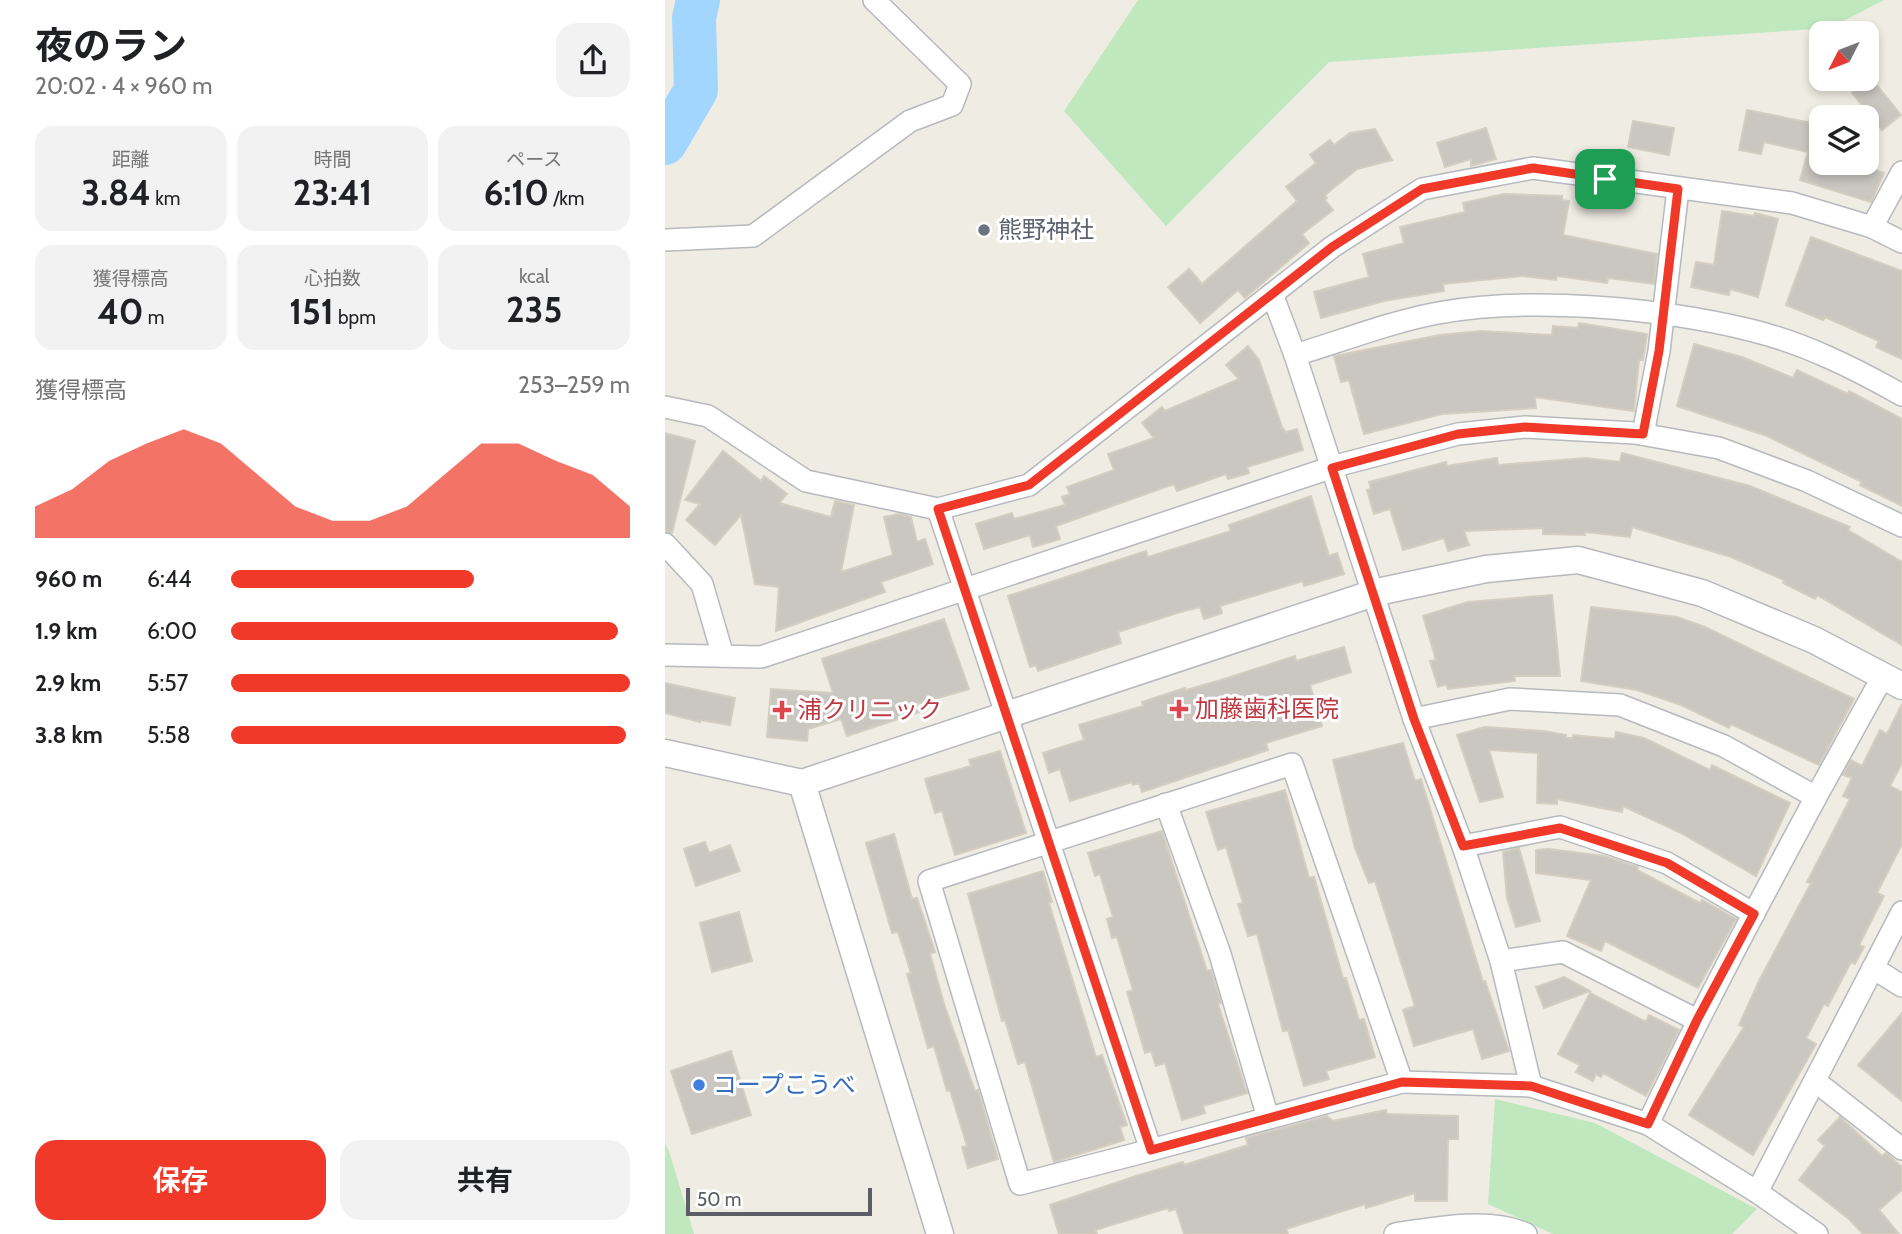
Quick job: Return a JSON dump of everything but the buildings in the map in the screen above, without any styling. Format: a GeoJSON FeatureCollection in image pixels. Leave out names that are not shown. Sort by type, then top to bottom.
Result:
{"type":"FeatureCollection","features":[{"type":"Feature","properties":{"kind":"street"},"geometry":{"type":"LineString","coordinates":[[665,240],[753,236],[910,121],[952,106],[960,84],[874,0]]}},
{"type":"Feature","properties":{"kind":"street"},"geometry":{"type":"LineString","coordinates":[[665,407],[708,416],[806,481],[938,509],[1029,485],[1332,247],[1422,189],[1533,168],[1792,203],[1872,227],[1902,242]]}},
{"type":"Feature","properties":{"kind":"street"},"geometry":{"type":"LineString","coordinates":[[1872,227],[1902,172]]}},
{"type":"Feature","properties":{"kind":"street"},"geometry":{"type":"LineString","coordinates":[[1643,434],[1663,315],[1678,189]]}},
{"type":"Feature","properties":{"kind":"street"},"geometry":{"type":"LineString","coordinates":[[1272,294],[1295,355],[1414,719],[1463,846],[1501,961],[1531,1086]]}},
{"type":"Feature","properties":{"kind":"street"},"geometry":{"type":"LineString","coordinates":[[1295,355],[1437,313],[1530,303],[1663,315],[1752,330],[1849,365],[1902,395]]}},
{"type":"Feature","properties":{"kind":"street"},"geometry":{"type":"LineString","coordinates":[[665,655],[761,657],[1332,468],[1458,434],[1525,427],[1643,434],[1719,447],[1807,481],[1902,526]]}},
{"type":"Feature","properties":{"kind":"street"},"geometry":{"type":"LineString","coordinates":[[938,509],[1151,1150]]}},
{"type":"Feature","properties":{"kind":"street"},"geometry":{"type":"LineString","coordinates":[[665,544],[702,584],[723,656]]}},
{"type":"Feature","properties":{"kind":"street"},"geometry":{"type":"LineString","coordinates":[[665,753],[801,783],[1373,594],[1486,569],[1578,560],[1702,593],[1814,640],[1893,681],[1816,797],[1697,1020],[1648,1124]]}},
{"type":"Feature","properties":{"kind":"street"},"geometry":{"type":"LineString","coordinates":[[1414,719],[1510,699],[1620,705],[1724,746],[1816,797]]}},
{"type":"Feature","properties":{"kind":"street"},"geometry":{"type":"LineString","coordinates":[[1402,1082],[1292,764],[929,881],[1020,1184],[1402,1082],[1531,1086],[1648,1124],[1757,1192],[1817,1234]]}},
{"type":"Feature","properties":{"kind":"street"},"geometry":{"type":"LineString","coordinates":[[801,783],[940,1234]]}},
{"type":"Feature","properties":{"kind":"street"},"geometry":{"type":"LineString","coordinates":[[1166,804],[1220,954],[1268,1118]]}},
{"type":"Feature","properties":{"kind":"street"},"geometry":{"type":"LineString","coordinates":[[1463,846],[1560,828],[1667,863],[1754,914]]}},
{"type":"Feature","properties":{"kind":"street"},"geometry":{"type":"LineString","coordinates":[[1757,1192],[1902,912]]}},
{"type":"Feature","properties":{"kind":"street"},"geometry":{"type":"LineString","coordinates":[[1501,961],[1563,952],[1697,1020]]}},
{"type":"Feature","properties":{"kind":"street"},"geometry":{"type":"LineString","coordinates":[[1873,968],[1902,986]]}},
{"type":"Feature","properties":{"kind":"street"},"geometry":{"type":"LineString","coordinates":[[1815,1081],[1902,1149]]}},
{"type":"Feature","properties":{"kind":"street"},"geometry":{"type":"LineString","coordinates":[[1395,1234],[1512,1227],[1526,1234]]}},
{"type":"Feature","properties":{"kind":"green space"},"geometry":{"type":"Polygon","coordinates":[[[1138,0],[1884,0],[1844,21],[1809,21],[1809,29],[1329,62],[1166,226],[1064,111],[1138,0]]]}},
{"type":"Feature","properties":{"kind":"green space"},"geometry":{"type":"Polygon","coordinates":[[[1495,1099],[1595,1123],[1757,1209],[1732,1234],[1553,1234],[1488,1204],[1495,1099]]]}},
{"type":"Feature","properties":{"kind":"green space"},"geometry":{"type":"Polygon","coordinates":[[[665,1143],[669,1151],[694,1234],[665,1234],[665,1143]]]}},
{"type":"Feature","properties":{"kind":"waterway"},"geometry":{"type":"LineString","coordinates":[[665,143],[696,90],[694,18],[698,0]]}},
{"type":"Feature","properties":{"kind":"place","name":"熊野神社"},"geometry":{"type":"Point","coordinates":[984,230]}},
{"type":"Feature","properties":{"kind":"place","name":"加藤歯科医院"},"geometry":{"type":"Point","coordinates":[1179,709]}},
{"type":"Feature","properties":{"kind":"place","name":"浦クリニック"},"geometry":{"type":"Point","coordinates":[782,710]}},
{"type":"Feature","properties":{"kind":"place","name":"コープこうべ"},"geometry":{"type":"Point","coordinates":[699,1085]}},
{"type":"Feature","properties":{"kind":"route"},"geometry":{"type":"LineString","coordinates":[[1533,168],[1605,179],[1678,189],[1659,351],[1643,434],[1525,427],[1458,434],[1332,468],[1414,719],[1463,846],[1560,828],[1667,863],[1754,914],[1697,1020],[1648,1124],[1531,1086],[1402,1082],[1151,1150],[938,509],[1029,485],[1332,247],[1422,189],[1533,168]]}}]}
